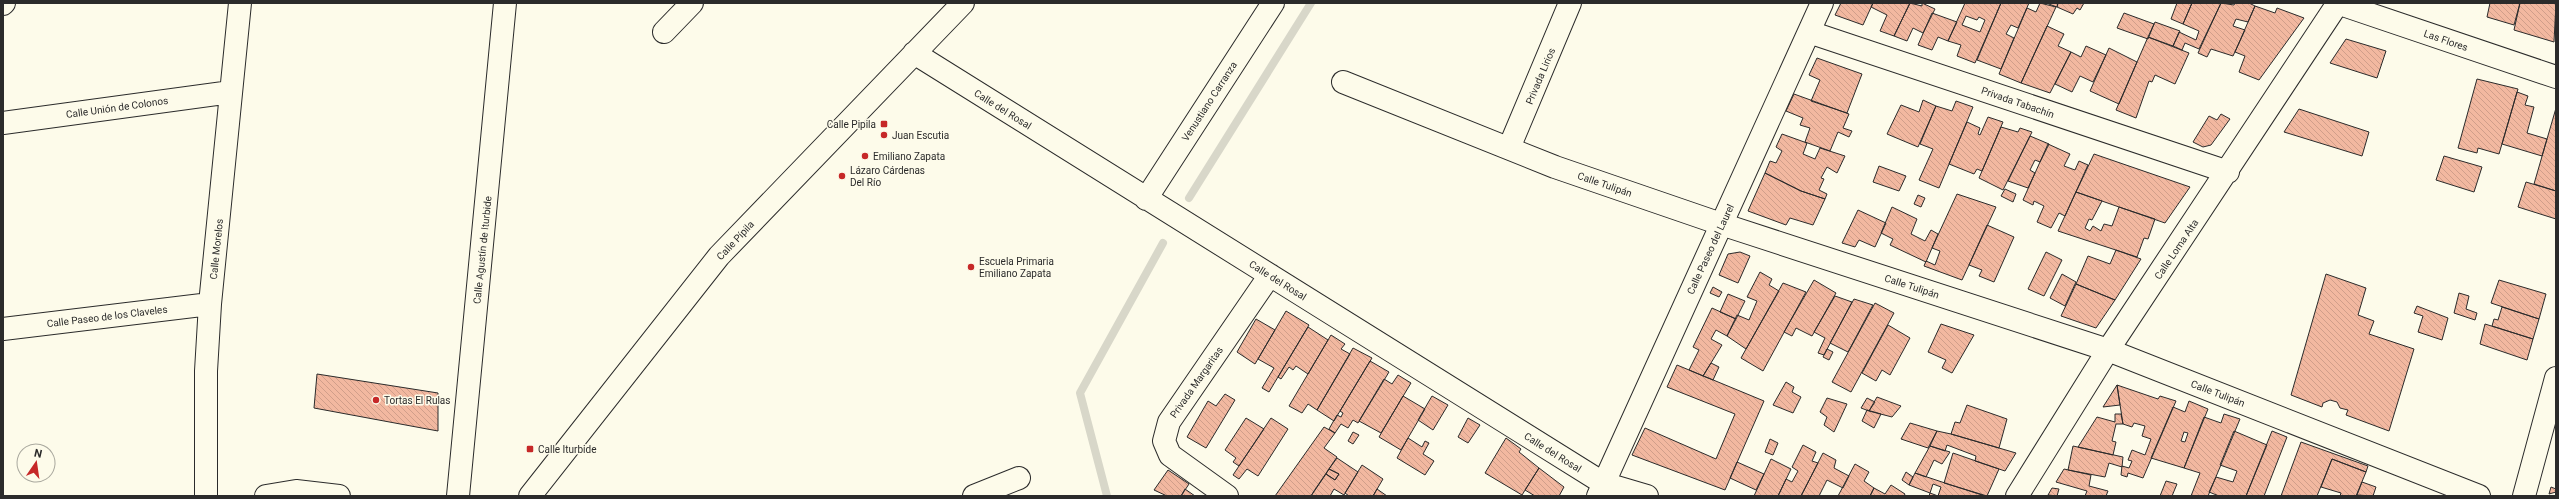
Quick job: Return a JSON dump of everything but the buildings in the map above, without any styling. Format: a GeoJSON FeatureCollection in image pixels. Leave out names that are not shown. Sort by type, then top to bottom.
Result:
{"type":"FeatureCollection","features":[{"type":"Feature","properties":{"kind":"street","name":"Calle Morelos"},"geometry":{"type":"LineString","coordinates":[[206,496],[206,371],[210,304],[240,3]]}},
{"type":"Feature","properties":{"kind":"street","name":"Calle Agustín de Iturbide"},"geometry":{"type":"LineString","coordinates":[[458,496],[505,3]]}},
{"type":"Feature","properties":{"kind":"street"},"geometry":{"type":"LineString","coordinates":[[664,32],[692,3]]}},
{"type":"Feature","properties":{"kind":"street","name":"Calle Pípila"},"geometry":{"type":"LineString","coordinates":[[530,496],[719,256],[962,3]]}},
{"type":"Feature","properties":{"kind":"street","name":"Venustiano Carranza"},"geometry":{"type":"LineString","coordinates":[[1146,198],[1272,3]]}},
{"type":"Feature","properties":{"kind":"street","name":"Privada Lirios"},"geometry":{"type":"LineString","coordinates":[[1510,148],[1570,3]]}},
{"type":"Feature","properties":{"kind":"street","name":"Calle Paseo del Laurel"},"geometry":{"type":"LineString","coordinates":[[1601,489],[1822,3]]}},
{"type":"Feature","properties":{"kind":"street","name":"Las Flores"},"geometry":{"type":"LineString","coordinates":[[2337,3],[2556,77]]}},
{"type":"Feature","properties":{"kind":"street","name":"Calle Loma Alta"},"geometry":{"type":"LineString","coordinates":[[2017,496],[2108,350],[2228,172],[2337,3]]}},
{"type":"Feature","properties":{"kind":"street","name":"Privada Tabachín"},"geometry":{"type":"LineString","coordinates":[[1809,32],[2228,172]]}},
{"type":"Feature","properties":{"kind":"street","name":"Calle del Rosal"},"geometry":{"type":"LineString","coordinates":[[914,53],[1270,275],[1601,489],[1647,496]]}},
{"type":"Feature","properties":{"kind":"street","name":"Calle Tulipán"},"geometry":{"type":"LineString","coordinates":[[1343,82],[1555,167],[1721,224],[2108,350],[2479,496]]}},
{"type":"Feature","properties":{"kind":"street","name":"Calle Unión de Colonos"},"geometry":{"type":"LineString","coordinates":[[3,123],[231,92]]}},
{"type":"Feature","properties":{"kind":"street","name":"Privada Margaritas"},"geometry":{"type":"LineString","coordinates":[[1227,496],[1170,455],[1164,441],[1168,422],[1270,275]]}},
{"type":"Feature","properties":{"kind":"street","name":"Calle Paseo de los Claveles"},"geometry":{"type":"LineString","coordinates":[[3,329],[210,304]]}},
{"type":"Feature","properties":{"kind":"street"},"geometry":{"type":"LineString","coordinates":[[2524,496],[2556,378]]}},
{"type":"Feature","properties":{"kind":"street"},"geometry":{"type":"LineString","coordinates":[[974,496],[1019,478]]}},
{"type":"Feature","properties":{"kind":"street"},"geometry":{"type":"LineString","coordinates":[[266,496],[296,491],[339,496]]}},
{"type":"Feature","properties":{"kind":"waterway"},"geometry":{"type":"LineString","coordinates":[[1189,198],[1311,3]]}},
{"type":"Feature","properties":{"kind":"waterway"},"geometry":{"type":"LineString","coordinates":[[1107,496],[1080,393],[1163,243]]}},
{"type":"Feature","properties":{"kind":"place","name":"Calle Pipila"},"geometry":{"type":"Point","coordinates":[884,124]}},
{"type":"Feature","properties":{"kind":"place","name":"Juan Escutia"},"geometry":{"type":"Point","coordinates":[884,135]}},
{"type":"Feature","properties":{"kind":"place","name":"Emiliano Zapata"},"geometry":{"type":"Point","coordinates":[865,156]}},
{"type":"Feature","properties":{"kind":"place","name":"Lázaro Cárdenas Del Río"},"geometry":{"type":"Point","coordinates":[842,176]}},
{"type":"Feature","properties":{"kind":"place","name":"Escuela Primaria Emiliano Zapata"},"geometry":{"type":"Point","coordinates":[971,267]}},
{"type":"Feature","properties":{"kind":"place","name":"Tortas El Rulas"},"geometry":{"type":"Point","coordinates":[376,400]}},
{"type":"Feature","properties":{"kind":"place","name":"Calle Iturbide"},"geometry":{"type":"Point","coordinates":[530,449]}}]}
